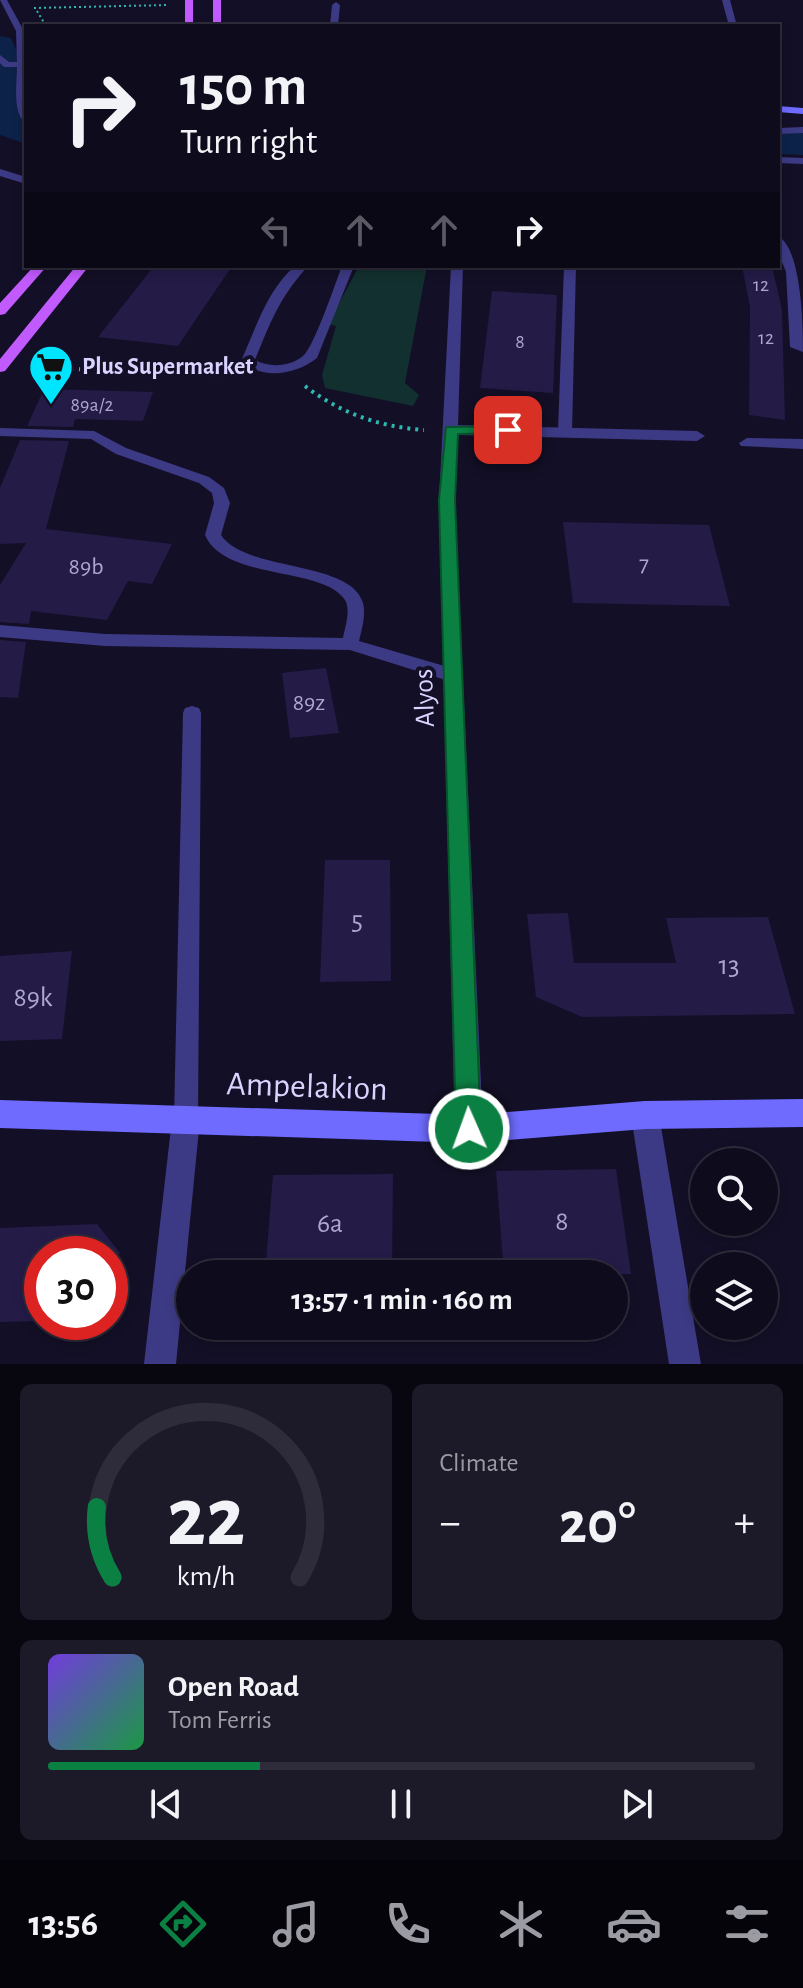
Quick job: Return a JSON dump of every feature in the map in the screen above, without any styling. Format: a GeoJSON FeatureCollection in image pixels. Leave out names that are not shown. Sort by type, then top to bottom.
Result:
{"type":"FeatureCollection","features":[{"type":"Feature","properties":{"kind":"main road"},"geometry":{"type":"LineString","coordinates":[[189,0],[189,24]]}},
{"type":"Feature","properties":{"kind":"main road"},"geometry":{"type":"LineString","coordinates":[[217,0],[217,24]]}},
{"type":"Feature","properties":{"kind":"main road"},"geometry":{"type":"LineString","coordinates":[[0,311],[39,268]]}},
{"type":"Feature","properties":{"kind":"main road"},"geometry":{"type":"LineString","coordinates":[[0,368],[81,268]]}},
{"type":"Feature","properties":{"kind":"street"},"geometry":{"type":"LineString","coordinates":[[726,0],[732,24]]}},
{"type":"Feature","properties":{"kind":"street"},"geometry":{"type":"LineString","coordinates":[[334,24],[336,5]]}},
{"type":"Feature","properties":{"kind":"street"},"geometry":{"type":"LineString","coordinates":[[780,100],[803,102]]}},
{"type":"Feature","properties":{"kind":"street"},"geometry":{"type":"LineString","coordinates":[[780,109],[803,111]]}},
{"type":"Feature","properties":{"kind":"street"},"geometry":{"type":"LineString","coordinates":[[780,160],[803,161]]}},
{"type":"Feature","properties":{"kind":"street"},"geometry":{"type":"LineString","coordinates":[[0,172],[24,180]]}},
{"type":"Feature","properties":{"kind":"street","name":"Alyos"},"geometry":{"type":"LineString","coordinates":[[457,268],[447,500],[469,1129]]}},
{"type":"Feature","properties":{"kind":"street"},"geometry":{"type":"LineString","coordinates":[[451,430],[697,436]]}},
{"type":"Feature","properties":{"kind":"street"},"geometry":{"type":"LineString","coordinates":[[747,443],[803,444]]}},
{"type":"Feature","properties":{"kind":"street","name":"Ampelakion"},"geometry":{"type":"LineString","coordinates":[[0,1114],[469,1129],[645,1115],[803,1113]]}},
{"type":"Feature","properties":{"kind":"street"},"geometry":{"type":"LineString","coordinates":[[645,1115],[685,1364]]}},
{"type":"Feature","properties":{"kind":"street"},"geometry":{"type":"LineString","coordinates":[[160,1364],[186,1119]]}},
{"type":"Feature","properties":{"kind":"lane"},"geometry":{"type":"LineString","coordinates":[[3,0],[20,31],[24,116]]}},
{"type":"Feature","properties":{"kind":"lane"},"geometry":{"type":"LineString","coordinates":[[0,58],[7,65],[23,64]]}},
{"type":"Feature","properties":{"kind":"lane"},"geometry":{"type":"LineString","coordinates":[[780,131],[803,130]]}},
{"type":"Feature","properties":{"kind":"lane"},"geometry":{"type":"LineString","coordinates":[[780,244],[792,272],[796,347],[803,348]]}},
{"type":"Feature","properties":{"kind":"lane"},"geometry":{"type":"LineString","coordinates":[[299,268],[290,274],[279,291],[248,361],[252,365],[276,369],[306,361],[312,355],[347,268]]}},
{"type":"Feature","properties":{"kind":"lane"},"geometry":{"type":"LineString","coordinates":[[565,431],[570,268]]}},
{"type":"Feature","properties":{"kind":"lane"},"geometry":{"type":"LineString","coordinates":[[0,432],[94,435],[121,451],[204,480],[219,491],[222,503],[213,535],[227,552],[345,588],[353,597],[355,608],[350,644]]}},
{"type":"Feature","properties":{"kind":"lane"},"geometry":{"type":"LineString","coordinates":[[0,631],[105,640],[350,644],[452,675]]}},
{"type":"Feature","properties":{"kind":"lane"},"geometry":{"type":"LineString","coordinates":[[186,1119],[192,713]]}},
{"type":"Feature","properties":{"kind":"path"},"geometry":{"type":"LineString","coordinates":[[33,8],[176,5]]}},
{"type":"Feature","properties":{"kind":"path"},"geometry":{"type":"LineString","coordinates":[[22,367],[242,376]]}},
{"type":"Feature","properties":{"kind":"path"},"geometry":{"type":"LineString","coordinates":[[299,380],[327,404],[391,425],[451,430]]}},
{"type":"Feature","properties":{"kind":"green space"},"geometry":{"type":"Polygon","coordinates":[[[358,268],[427,268],[405,383],[419,395],[413,406],[325,388],[322,375],[336,326],[328,324],[358,268]]]}},
{"type":"Feature","properties":{"kind":"building"},"geometry":{"type":"Polygon","coordinates":[[[152,268],[230,269],[178,346],[98,337],[152,268]]]}},
{"type":"Feature","properties":{"kind":"building"},"geometry":{"type":"Polygon","coordinates":[[[742,268],[772,268],[782,310],[785,420],[749,415],[750,307],[742,268]]]}},
{"type":"Feature","properties":{"kind":"building"},"geometry":{"type":"Polygon","coordinates":[[[492,291],[557,295],[553,393],[480,388],[492,291]]]}},
{"type":"Feature","properties":{"kind":"building"},"geometry":{"type":"Polygon","coordinates":[[[44,389],[153,392],[143,421],[75,419],[73,427],[27,426],[44,389]]]}},
{"type":"Feature","properties":{"kind":"building"},"geometry":{"type":"Polygon","coordinates":[[[20,440],[69,441],[46,529],[172,544],[152,584],[128,581],[107,620],[31,611],[29,624],[0,622],[0,585],[26,543],[0,544],[0,488],[20,440]]]}},
{"type":"Feature","properties":{"kind":"building"},"geometry":{"type":"Polygon","coordinates":[[[563,522],[709,525],[730,606],[573,603],[563,522]]]}},
{"type":"Feature","properties":{"kind":"building"},"geometry":{"type":"Polygon","coordinates":[[[0,640],[26,642],[18,698],[0,697],[0,640]]]}},
{"type":"Feature","properties":{"kind":"building"},"geometry":{"type":"Polygon","coordinates":[[[326,668],[339,733],[290,738],[282,673],[326,668]]]}},
{"type":"Feature","properties":{"kind":"building"},"geometry":{"type":"Polygon","coordinates":[[[325,860],[390,860],[391,981],[320,982],[325,860]]]}},
{"type":"Feature","properties":{"kind":"building"},"geometry":{"type":"Polygon","coordinates":[[[568,913],[574,963],[676,963],[666,918],[768,917],[795,1014],[582,1017],[536,997],[527,914],[568,913]]]}},
{"type":"Feature","properties":{"kind":"building"},"geometry":{"type":"Polygon","coordinates":[[[72,951],[62,1039],[0,1041],[0,956],[72,951]]]}},
{"type":"Feature","properties":{"kind":"building"},"geometry":{"type":"Polygon","coordinates":[[[616,1169],[631,1274],[628,1274],[628,1260],[503,1260],[496,1171],[616,1169]]]}},
{"type":"Feature","properties":{"kind":"building"},"geometry":{"type":"Polygon","coordinates":[[[393,1174],[392,1260],[266,1260],[273,1175],[393,1174]]]}},
{"type":"Feature","properties":{"kind":"building"},"geometry":{"type":"Polygon","coordinates":[[[97,1224],[107,1236],[24,1236],[24,1321],[0,1322],[0,1228],[97,1224]]]}},
{"type":"Feature","properties":{"kind":"waterway"},"geometry":{"type":"LineString","coordinates":[[0,45],[7,65],[2,87],[10,126],[24,132]]}},
{"type":"Feature","properties":{"kind":"waterway"},"geometry":{"type":"LineString","coordinates":[[780,143],[803,144]]}},
{"type":"Feature","properties":{"kind":"place","name":"Plus Supermarket"},"geometry":{"type":"Point","coordinates":[51,406]}},
{"type":"Feature","properties":{"kind":"route"},"geometry":{"type":"LineString","coordinates":[[469,1129],[447,500],[451,430],[508,430]]}}]}
